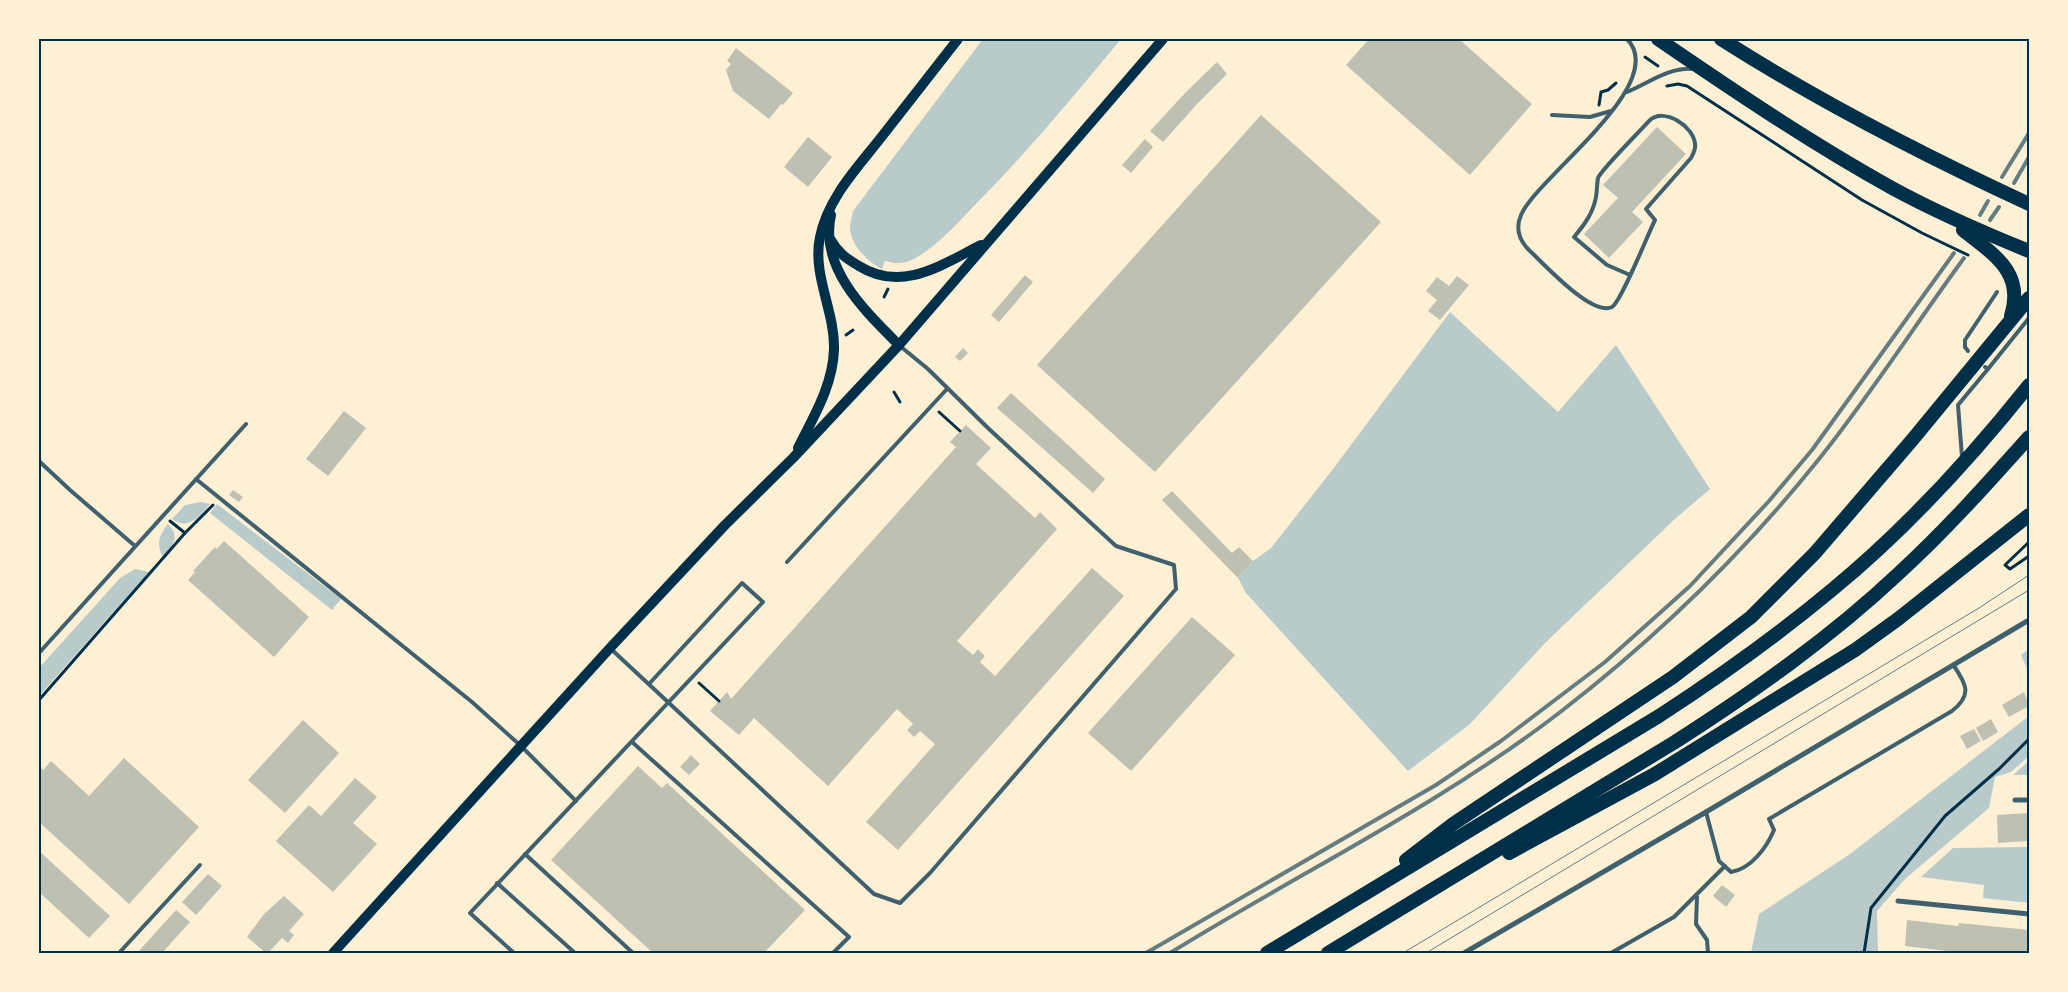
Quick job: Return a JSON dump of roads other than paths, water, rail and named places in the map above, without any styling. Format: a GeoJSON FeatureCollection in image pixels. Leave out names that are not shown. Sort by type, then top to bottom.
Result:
{"type":"FeatureCollection","features":[{"type":"Feature","properties":{"kind":"highway"},"geometry":{"type":"LineString","coordinates":[[1658,39],[1805,136],[1892,188],[1945,215],[2029,251]]}},
{"type":"Feature","properties":{"kind":"highway"},"geometry":{"type":"LineString","coordinates":[[1722,39],[1834,107],[1920,153],[2029,204]]}},
{"type":"Feature","properties":{"kind":"highway"},"geometry":{"type":"LineString","coordinates":[[1945,215],[2005,265],[2012,278],[2016,302],[2009,322]]}},
{"type":"Feature","properties":{"kind":"highway"},"geometry":{"type":"LineString","coordinates":[[1347,904],[1453,824],[1673,677],[1752,617],[1815,553],[1913,439],[2029,298]]}},
{"type":"Feature","properties":{"kind":"highway"},"geometry":{"type":"LineString","coordinates":[[1267,953],[1603,750],[1711,682],[1792,623],[1834,589],[1902,527],[1962,465],[2029,385]]}},
{"type":"Feature","properties":{"kind":"highway"},"geometry":{"type":"LineString","coordinates":[[1328,953],[1675,742],[1790,663],[1865,604],[1898,574],[1949,525],[2029,437]]}},
{"type":"Feature","properties":{"kind":"highway"},"geometry":{"type":"LineString","coordinates":[[1462,872],[1513,852],[1655,774],[1822,671],[1898,619],[2029,515]]}},
{"type":"Feature","properties":{"kind":"main road"},"geometry":{"type":"LineString","coordinates":[[793,458],[824,394],[833,363],[834,340],[819,272],[817,254],[819,238],[827,213],[844,187],[958,39]]}},
{"type":"Feature","properties":{"kind":"main road"},"geometry":{"type":"LineString","coordinates":[[333,953],[610,648],[725,525],[793,458],[899,345],[1163,39]]}},
{"type":"Feature","properties":{"kind":"main road"},"geometry":{"type":"LineString","coordinates":[[844,187],[832,212],[829,235],[831,252],[843,279],[868,314],[899,345]]}},
{"type":"Feature","properties":{"kind":"main road"},"geometry":{"type":"LineString","coordinates":[[829,235],[837,250],[846,258],[864,269],[890,278],[902,278],[928,270],[987,242]]}},
{"type":"Feature","properties":{"kind":"street"},"geometry":{"type":"LineString","coordinates":[[1464,953],[1954,666],[2029,620]]}},
{"type":"Feature","properties":{"kind":"street"},"geometry":{"type":"LineString","coordinates":[[2014,800],[2029,800]]}},
{"type":"Feature","properties":{"kind":"street"},"geometry":{"type":"LineString","coordinates":[[1898,901],[2029,914]]}},
{"type":"Feature","properties":{"kind":"lane"},"geometry":{"type":"LineString","coordinates":[[1627,39],[1632,45],[1634,56],[1634,70],[1627,92]]}},
{"type":"Feature","properties":{"kind":"lane"},"geometry":{"type":"LineString","coordinates":[[1630,275],[1607,265],[1574,236],[1586,222],[1595,204],[1598,177],[1652,118],[1668,115],[1675,118],[1690,133],[1696,146],[1691,158],[1646,208],[1655,220],[1630,275],[1614,305],[1610,308],[1595,306],[1573,291],[1520,241],[1518,229],[1521,215],[1538,192],[1589,138],[1627,92],[1675,70],[1705,71]]}},
{"type":"Feature","properties":{"kind":"lane"},"geometry":{"type":"LineString","coordinates":[[1552,116],[1596,116],[1610,111]]}},
{"type":"Feature","properties":{"kind":"lane"},"geometry":{"type":"LineString","coordinates":[[1968,351],[1965,347],[1966,340],[1997,292]]}},
{"type":"Feature","properties":{"kind":"lane"},"geometry":{"type":"LineString","coordinates":[[1962,465],[1958,405],[1986,368],[2029,318]]}},
{"type":"Feature","properties":{"kind":"lane"},"geometry":{"type":"LineString","coordinates":[[610,648],[874,894],[900,903],[930,873],[1176,589],[1174,565],[1116,546],[947,389],[928,369],[899,345]]}},
{"type":"Feature","properties":{"kind":"lane"},"geometry":{"type":"LineString","coordinates":[[787,562],[947,389]]}},
{"type":"Feature","properties":{"kind":"lane"},"geometry":{"type":"LineString","coordinates":[[39,653],[246,424]]}},
{"type":"Feature","properties":{"kind":"lane"},"geometry":{"type":"LineString","coordinates":[[39,461],[135,546]]}},
{"type":"Feature","properties":{"kind":"lane"},"geometry":{"type":"LineString","coordinates":[[196,479],[464,696],[522,746],[576,801]]}},
{"type":"Feature","properties":{"kind":"lane"},"geometry":{"type":"LineString","coordinates":[[514,953],[470,913],[763,602],[742,583],[649,684]]}},
{"type":"Feature","properties":{"kind":"lane"},"geometry":{"type":"LineString","coordinates":[[1706,812],[1719,861],[1731,872],[1739,871],[1768,844],[1774,830],[1769,819],[1952,711],[1962,703],[1966,693],[1966,685],[1954,666]]}},
{"type":"Feature","properties":{"kind":"lane"},"geometry":{"type":"LineString","coordinates":[[632,742],[849,937],[834,953]]}},
{"type":"Feature","properties":{"kind":"lane"},"geometry":{"type":"LineString","coordinates":[[525,854],[633,953]]}},
{"type":"Feature","properties":{"kind":"lane"},"geometry":{"type":"LineString","coordinates":[[119,953],[200,865]]}},
{"type":"Feature","properties":{"kind":"lane"},"geometry":{"type":"LineString","coordinates":[[1612,953],[1674,917],[1697,897],[1725,866]]}},
{"type":"Feature","properties":{"kind":"lane"},"geometry":{"type":"LineString","coordinates":[[497,883],[575,953]]}},
{"type":"Feature","properties":{"kind":"lane"},"geometry":{"type":"LineString","coordinates":[[1697,897],[1696,924],[1707,940],[1708,953]]}},
{"type":"Feature","properties":{"kind":"tram line"},"geometry":{"type":"LineString","coordinates":[[1403,953],[1979,608],[2029,575]]}},
{"type":"Feature","properties":{"kind":"tram line"},"geometry":{"type":"LineString","coordinates":[[1426,953],[2029,590]]}},
{"type":"Feature","properties":{"kind":"railway"},"geometry":{"type":"LineString","coordinates":[[2002,177],[2029,133]]}},
{"type":"Feature","properties":{"kind":"railway"},"geometry":{"type":"LineString","coordinates":[[2014,183],[2029,157]]}},
{"type":"Feature","properties":{"kind":"railway"},"geometry":{"type":"LineString","coordinates":[[1980,215],[1988,201]]}},
{"type":"Feature","properties":{"kind":"railway"},"geometry":{"type":"LineString","coordinates":[[1990,220],[1999,207]]}},
{"type":"Feature","properties":{"kind":"railway"},"geometry":{"type":"LineString","coordinates":[[1146,953],[1436,785],[1501,741],[1605,662],[1690,586],[1769,501],[1812,450],[1954,253]]}},
{"type":"Feature","properties":{"kind":"railway"},"geometry":{"type":"LineString","coordinates":[[1170,953],[1417,809],[1513,747],[1595,685],[1697,594],[1729,562],[1790,494],[1857,410],[1964,258]]}}]}
